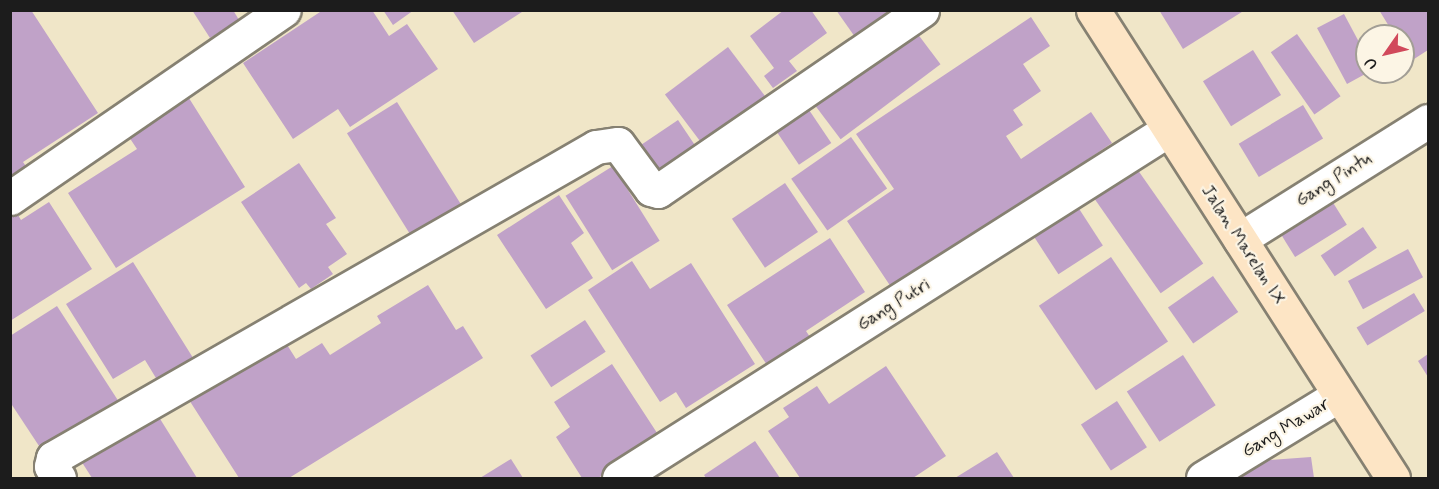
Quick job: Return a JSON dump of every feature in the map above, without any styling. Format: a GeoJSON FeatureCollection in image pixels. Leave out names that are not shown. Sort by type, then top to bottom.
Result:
{"type":"FeatureCollection","features":[{"type":"Feature","properties":{"kind":"main road","name":"Jalan Marelan IX"},"geometry":{"type":"LineString","coordinates":[[1094,10],[1168,130],[1393,478]]}},
{"type":"Feature","properties":{"kind":"street"},"geometry":{"type":"LineString","coordinates":[[10,198],[284,10]]}},
{"type":"Feature","properties":{"kind":"street"},"geometry":{"type":"LineString","coordinates":[[56,468],[604,143],[618,144],[651,189],[663,189],[922,10]]}},
{"type":"Feature","properties":{"kind":"street","name":"Gang Pintu"},"geometry":{"type":"LineString","coordinates":[[1240,239],[1428,122]]}},
{"type":"Feature","properties":{"kind":"street","name":"Gang Putri"},"geometry":{"type":"LineString","coordinates":[[619,478],[1168,130]]}},
{"type":"Feature","properties":{"kind":"street","name":"Gang Mawar"},"geometry":{"type":"LineString","coordinates":[[1203,478],[1339,395]]}},
{"type":"Feature","properties":{"kind":"building"},"geometry":{"type":"Polygon","coordinates":[[[10,10],[31,10],[98,113],[23,162],[32,175],[10,189],[10,10]]]}},
{"type":"Feature","properties":{"kind":"building"},"geometry":{"type":"Polygon","coordinates":[[[192,10],[233,10],[239,20],[210,38],[192,10]]]}},
{"type":"Feature","properties":{"kind":"building"},"geometry":{"type":"Polygon","coordinates":[[[323,10],[372,10],[389,36],[407,24],[438,69],[350,127],[338,109],[293,139],[243,63],[323,10]]]}},
{"type":"Feature","properties":{"kind":"building"},"geometry":{"type":"Polygon","coordinates":[[[383,10],[414,10],[393,25],[383,10]]]}},
{"type":"Feature","properties":{"kind":"building"},"geometry":{"type":"Polygon","coordinates":[[[452,10],[525,10],[474,43],[452,10]]]}},
{"type":"Feature","properties":{"kind":"building"},"geometry":{"type":"Polygon","coordinates":[[[784,10],[811,10],[827,33],[789,61],[797,71],[773,88],[764,76],[774,68],[750,36],[784,10]]]}},
{"type":"Feature","properties":{"kind":"building"},"geometry":{"type":"Polygon","coordinates":[[[836,10],[892,10],[855,37],[836,10]]]}},
{"type":"Feature","properties":{"kind":"building"},"geometry":{"type":"Polygon","coordinates":[[[1159,10],[1245,10],[1183,49],[1159,10]]]}},
{"type":"Feature","properties":{"kind":"building"},"geometry":{"type":"Polygon","coordinates":[[[1379,10],[1428,10],[1428,50],[1415,58],[1415,24],[1388,24],[1379,10]]]}},
{"type":"Feature","properties":{"kind":"building"},"geometry":{"type":"Polygon","coordinates":[[[1344,14],[1355,35],[1355,80],[1347,84],[1317,28],[1344,14]]]}},
{"type":"Feature","properties":{"kind":"building"},"geometry":{"type":"Polygon","coordinates":[[[1031,17],[1050,46],[1023,64],[1041,91],[1013,110],[1023,125],[1006,136],[1021,159],[1091,112],[1112,143],[893,290],[847,221],[894,189],[856,134],[1031,17]]]}},
{"type":"Feature","properties":{"kind":"building"},"geometry":{"type":"Polygon","coordinates":[[[911,25],[940,64],[841,139],[811,100],[911,25]]]}},
{"type":"Feature","properties":{"kind":"building"},"geometry":{"type":"Polygon","coordinates":[[[1297,34],[1341,96],[1314,115],[1271,52],[1297,34]]]}},
{"type":"Feature","properties":{"kind":"building"},"geometry":{"type":"Polygon","coordinates":[[[728,47],[765,97],[702,144],[665,95],[728,47]]]}},
{"type":"Feature","properties":{"kind":"building"},"geometry":{"type":"Polygon","coordinates":[[[1253,50],[1281,95],[1231,126],[1203,81],[1253,50]]]}},
{"type":"Feature","properties":{"kind":"building"},"geometry":{"type":"Polygon","coordinates":[[[187,95],[245,187],[116,268],[68,193],[137,149],[127,134],[187,95]]]}},
{"type":"Feature","properties":{"kind":"building"},"geometry":{"type":"Polygon","coordinates":[[[397,102],[462,206],[412,238],[347,133],[397,102]]]}},
{"type":"Feature","properties":{"kind":"building"},"geometry":{"type":"Polygon","coordinates":[[[805,104],[831,143],[799,165],[773,126],[805,104]]]}},
{"type":"Feature","properties":{"kind":"building"},"geometry":{"type":"Polygon","coordinates":[[[1303,105],[1323,138],[1259,177],[1239,144],[1303,105]]]}},
{"type":"Feature","properties":{"kind":"building"},"geometry":{"type":"Polygon","coordinates":[[[678,120],[697,148],[655,177],[636,149],[678,120]]]}},
{"type":"Feature","properties":{"kind":"building"},"geometry":{"type":"Polygon","coordinates":[[[851,137],[887,189],[827,230],[791,179],[851,137]]]}},
{"type":"Feature","properties":{"kind":"building"},"geometry":{"type":"Polygon","coordinates":[[[299,163],[336,218],[326,224],[347,254],[328,267],[333,274],[311,289],[306,283],[299,288],[241,202],[299,163]]]}},
{"type":"Feature","properties":{"kind":"building"},"geometry":{"type":"Polygon","coordinates":[[[613,166],[660,241],[612,270],[566,196],[613,166]]]}},
{"type":"Feature","properties":{"kind":"building"},"geometry":{"type":"Polygon","coordinates":[[[1135,166],[1203,263],[1161,293],[1092,196],[1135,166]]]}},
{"type":"Feature","properties":{"kind":"building"},"geometry":{"type":"Polygon","coordinates":[[[785,183],[818,232],[765,268],[732,219],[785,183]]]}},
{"type":"Feature","properties":{"kind":"building"},"geometry":{"type":"Polygon","coordinates":[[[559,195],[584,233],[571,243],[593,278],[546,309],[497,235],[559,195]]]}},
{"type":"Feature","properties":{"kind":"building"},"geometry":{"type":"Polygon","coordinates":[[[1074,201],[1103,245],[1058,274],[1030,230],[1074,201]]]}},
{"type":"Feature","properties":{"kind":"building"},"geometry":{"type":"Polygon","coordinates":[[[1332,201],[1347,225],[1295,257],[1280,233],[1332,201]]]}},
{"type":"Feature","properties":{"kind":"building"},"geometry":{"type":"Polygon","coordinates":[[[49,202],[92,269],[10,321],[10,213],[15,210],[21,220],[49,202]]]}},
{"type":"Feature","properties":{"kind":"building"},"geometry":{"type":"Polygon","coordinates":[[[1363,227],[1377,248],[1335,276],[1321,256],[1363,227]]]}},
{"type":"Feature","properties":{"kind":"building"},"geometry":{"type":"Polygon","coordinates":[[[830,238],[865,292],[806,331],[812,340],[769,368],[727,305],[830,238]]]}},
{"type":"Feature","properties":{"kind":"building"},"geometry":{"type":"Polygon","coordinates":[[[1408,249],[1423,277],[1363,309],[1348,281],[1408,249]]]}},
{"type":"Feature","properties":{"kind":"building"},"geometry":{"type":"Polygon","coordinates":[[[1111,257],[1168,342],[1096,390],[1039,306],[1111,257]]]}},
{"type":"Feature","properties":{"kind":"building"},"geometry":{"type":"Polygon","coordinates":[[[632,261],[650,289],[691,263],[755,364],[686,408],[676,392],[660,402],[588,290],[632,261]]]}},
{"type":"Feature","properties":{"kind":"building"},"geometry":{"type":"Polygon","coordinates":[[[133,262],[195,361],[159,383],[145,360],[113,379],[66,304],[133,262]]]}},
{"type":"Feature","properties":{"kind":"building"},"geometry":{"type":"Polygon","coordinates":[[[1213,276],[1238,312],[1193,344],[1168,308],[1213,276]]]}},
{"type":"Feature","properties":{"kind":"building"},"geometry":{"type":"Polygon","coordinates":[[[428,285],[456,330],[463,326],[483,358],[289,478],[239,478],[184,392],[279,332],[296,359],[322,343],[330,355],[381,323],[377,316],[428,285]]]}},
{"type":"Feature","properties":{"kind":"building"},"geometry":{"type":"Polygon","coordinates":[[[1414,293],[1425,311],[1367,346],[1357,328],[1414,293]]]}},
{"type":"Feature","properties":{"kind":"building"},"geometry":{"type":"Polygon","coordinates":[[[57,306],[119,402],[43,452],[10,402],[10,336],[57,306]]]}},
{"type":"Feature","properties":{"kind":"building"},"geometry":{"type":"Polygon","coordinates":[[[585,320],[606,352],[551,387],[530,355],[585,320]]]}},
{"type":"Feature","properties":{"kind":"building"},"geometry":{"type":"Polygon","coordinates":[[[1428,354],[1428,377],[1418,361],[1428,354]]]}},
{"type":"Feature","properties":{"kind":"building"},"geometry":{"type":"Polygon","coordinates":[[[1183,355],[1216,405],[1159,442],[1127,391],[1183,355]]]}},
{"type":"Feature","properties":{"kind":"building"},"geometry":{"type":"Polygon","coordinates":[[[612,364],[661,439],[598,478],[582,478],[556,437],[570,427],[554,402],[612,364]]]}},
{"type":"Feature","properties":{"kind":"building"},"geometry":{"type":"Polygon","coordinates":[[[886,366],[946,456],[913,478],[800,478],[768,431],[789,417],[783,408],[817,386],[829,404],[886,366]]]}},
{"type":"Feature","properties":{"kind":"building"},"geometry":{"type":"Polygon","coordinates":[[[1117,401],[1147,447],[1111,471],[1081,424],[1117,401]]]}},
{"type":"Feature","properties":{"kind":"building"},"geometry":{"type":"Polygon","coordinates":[[[152,406],[197,478],[92,478],[76,453],[152,406]]]}},
{"type":"Feature","properties":{"kind":"building"},"geometry":{"type":"Polygon","coordinates":[[[755,441],[780,478],[706,478],[704,475],[755,441]]]}},
{"type":"Feature","properties":{"kind":"building"},"geometry":{"type":"Polygon","coordinates":[[[997,452],[1014,478],[955,478],[997,452]]]}},
{"type":"Feature","properties":{"kind":"building"},"geometry":{"type":"Polygon","coordinates":[[[1311,457],[1314,478],[1228,478],[1255,461],[1311,457]]]}},
{"type":"Feature","properties":{"kind":"building"},"geometry":{"type":"Polygon","coordinates":[[[511,459],[523,478],[480,478],[511,459]]]}}]}
